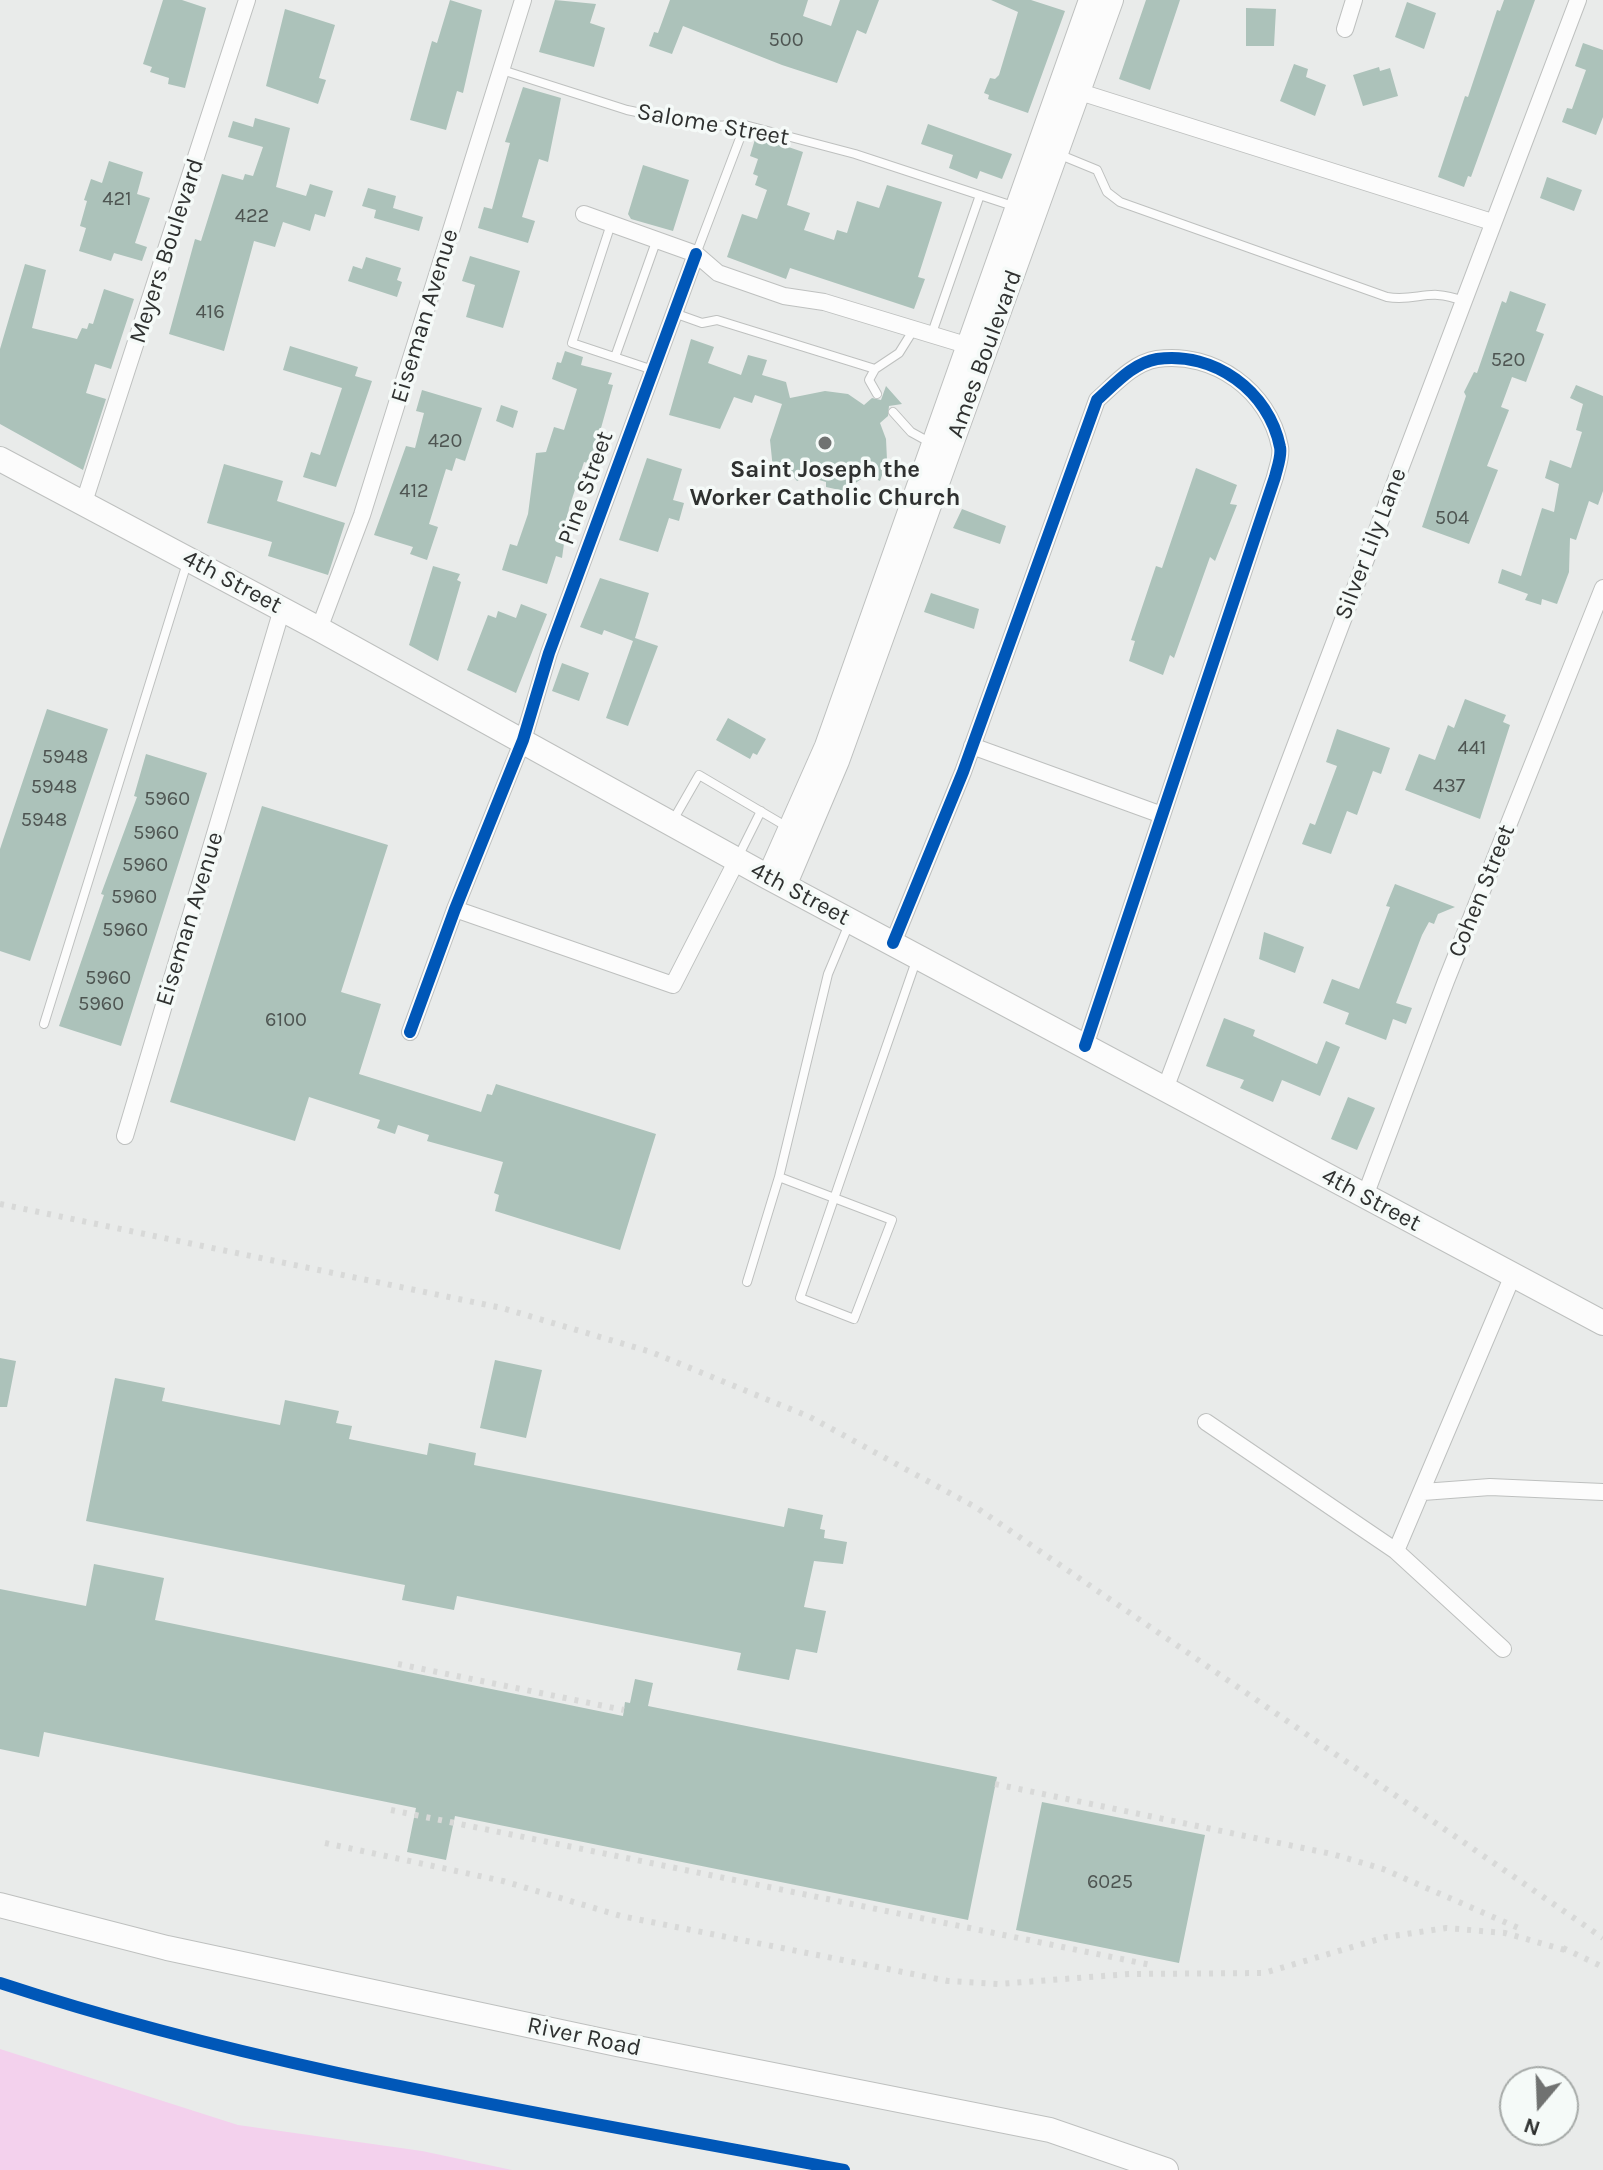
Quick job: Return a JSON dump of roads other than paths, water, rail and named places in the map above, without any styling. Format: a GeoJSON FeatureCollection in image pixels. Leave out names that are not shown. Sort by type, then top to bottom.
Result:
{"type":"FeatureCollection","features":[{"type":"Feature","properties":{"kind":"main road","name":"4th Street"},"geometry":{"type":"LineString","coordinates":[[0,459],[319,629],[850,921],[1603,1323]]}},
{"type":"Feature","properties":{"kind":"main road","name":"River Road"},"geometry":{"type":"LineString","coordinates":[[0,1905],[182,1952],[617,2044],[1050,2130],[1166,2170]]}},
{"type":"Feature","properties":{"kind":"street","name":"Meyers Boulevard"},"geometry":{"type":"LineString","coordinates":[[84,502],[247,0]]}},
{"type":"Feature","properties":{"kind":"street","name":"Eiseman Avenue"},"geometry":{"type":"LineString","coordinates":[[319,629],[362,515],[523,0]]}},
{"type":"Feature","properties":{"kind":"street","name":"Ames Boulevard"},"geometry":{"type":"LineString","coordinates":[[776,881],[838,761],[1026,210],[1090,0]]}},
{"type":"Feature","properties":{"kind":"street","name":"Ames Boulevard"},"geometry":{"type":"LineString","coordinates":[[776,881],[790,828],[826,746],[966,345],[1026,210],[1057,153],[1112,0]]}},
{"type":"Feature","properties":{"kind":"street"},"geometry":{"type":"LineString","coordinates":[[1345,29],[1354,0]]}},
{"type":"Feature","properties":{"kind":"street","name":"Silver Lily Lane"},"geometry":{"type":"LineString","coordinates":[[1165,1089],[1578,0]]}},
{"type":"Feature","properties":{"kind":"street"},"geometry":{"type":"LineString","coordinates":[[1080,92],[1492,222]]}},
{"type":"Feature","properties":{"kind":"street"},"geometry":{"type":"LineString","coordinates":[[584,214],[696,254],[718,273],[784,296],[824,302],[966,345]]}},
{"type":"Feature","properties":{"kind":"street","name":"Pine Street"},"geometry":{"type":"LineString","coordinates":[[410,1032],[455,909],[523,740],[549,653],[696,254]]}},
{"type":"Feature","properties":{"kind":"street"},"geometry":{"type":"LineString","coordinates":[[893,943],[972,746],[1097,400],[1132,369],[1156,359],[1193,360],[1223,371],[1249,387],[1269,416],[1281,450],[1275,477],[1085,1046]]}},
{"type":"Feature","properties":{"kind":"street","name":"Cohen Street"},"geometry":{"type":"LineString","coordinates":[[1365,1196],[1446,981],[1603,588]]}},
{"type":"Feature","properties":{"kind":"street","name":"Eiseman Avenue"},"geometry":{"type":"LineString","coordinates":[[125,1136],[282,609]]}},
{"type":"Feature","properties":{"kind":"street"},"geometry":{"type":"LineString","coordinates":[[972,746],[1162,815]]}},
{"type":"Feature","properties":{"kind":"street"},"geometry":{"type":"LineString","coordinates":[[455,909],[673,985],[737,860]]}},
{"type":"Feature","properties":{"kind":"street"},"geometry":{"type":"LineString","coordinates":[[1396,1551],[1513,1275]]}},
{"type":"Feature","properties":{"kind":"street"},"geometry":{"type":"LineString","coordinates":[[1206,1422],[1396,1551],[1503,1649]]}},
{"type":"Feature","properties":{"kind":"street"},"geometry":{"type":"LineString","coordinates":[[1423,1492],[1490,1487],[1603,1492]]}},
{"type":"Feature","properties":{"kind":"lane","name":"Salome Street"},"geometry":{"type":"LineString","coordinates":[[501,70],[627,110],[704,126],[745,125],[855,154],[1026,210]]}},
{"type":"Feature","properties":{"kind":"lane"},"geometry":{"type":"LineString","coordinates":[[696,254],[745,125]]}},
{"type":"Feature","properties":{"kind":"lane"},"geometry":{"type":"LineString","coordinates":[[1057,153],[1097,170],[1107,192],[1135,207],[1387,297],[1400,299],[1431,292],[1463,301]]}},
{"type":"Feature","properties":{"kind":"lane"},"geometry":{"type":"LineString","coordinates":[[932,333],[980,195]]}},
{"type":"Feature","properties":{"kind":"lane"},"geometry":{"type":"LineString","coordinates":[[611,223],[572,343],[653,370]]}},
{"type":"Feature","properties":{"kind":"lane"},"geometry":{"type":"LineString","coordinates":[[615,357],[657,239]]}},
{"type":"Feature","properties":{"kind":"lane"},"geometry":{"type":"LineString","coordinates":[[674,313],[702,323],[717,320],[875,369]]}},
{"type":"Feature","properties":{"kind":"lane"},"geometry":{"type":"LineString","coordinates":[[877,394],[869,380],[875,369],[899,353],[915,328]]}},
{"type":"Feature","properties":{"kind":"lane"},"geometry":{"type":"LineString","coordinates":[[893,412],[911,432],[932,444]]}},
{"type":"Feature","properties":{"kind":"lane"},"geometry":{"type":"LineString","coordinates":[[44,1024],[189,559]]}},
{"type":"Feature","properties":{"kind":"lane"},"geometry":{"type":"LineString","coordinates":[[671,823],[699,775],[790,828]]}},
{"type":"Feature","properties":{"kind":"lane"},"geometry":{"type":"LineString","coordinates":[[737,860],[761,811]]}},
{"type":"Feature","properties":{"kind":"lane"},"geometry":{"type":"LineString","coordinates":[[747,1282],[779,1177],[828,974],[850,921]]}},
{"type":"Feature","properties":{"kind":"lane"},"geometry":{"type":"LineString","coordinates":[[779,1177],[834,1198],[892,1220],[854,1319],[800,1298],[834,1198],[917,956]]}},
{"type":"Feature","properties":{"kind":"railway"},"geometry":{"type":"LineString","coordinates":[[0,1204],[502,1308],[651,1352],[810,1417],[977,1508],[1603,1938]]}},
{"type":"Feature","properties":{"kind":"railway"},"geometry":{"type":"LineString","coordinates":[[398,1664],[624,1710]]}},
{"type":"Feature","properties":{"kind":"railway"},"geometry":{"type":"LineString","coordinates":[[995,1784],[1332,1854],[1383,1869],[1523,1930]]}},
{"type":"Feature","properties":{"kind":"railway"},"geometry":{"type":"LineString","coordinates":[[391,1810],[1151,1965]]}},
{"type":"Feature","properties":{"kind":"railway"},"geometry":{"type":"LineString","coordinates":[[325,1843],[503,1881],[621,1916],[948,1981],[999,1984],[1129,1974],[1264,1973],[1386,1937],[1446,1928],[1505,1933],[1572,1952]]}},
{"type":"Feature","properties":{"kind":"railway"},"geometry":{"type":"LineString","coordinates":[[1563,1948],[1603,1967]]}},
{"type":"Feature","properties":{"kind":"place","name":"Saint Joseph the Worker Catholic Church"},"geometry":{"type":"Point","coordinates":[825,443]}}]}
